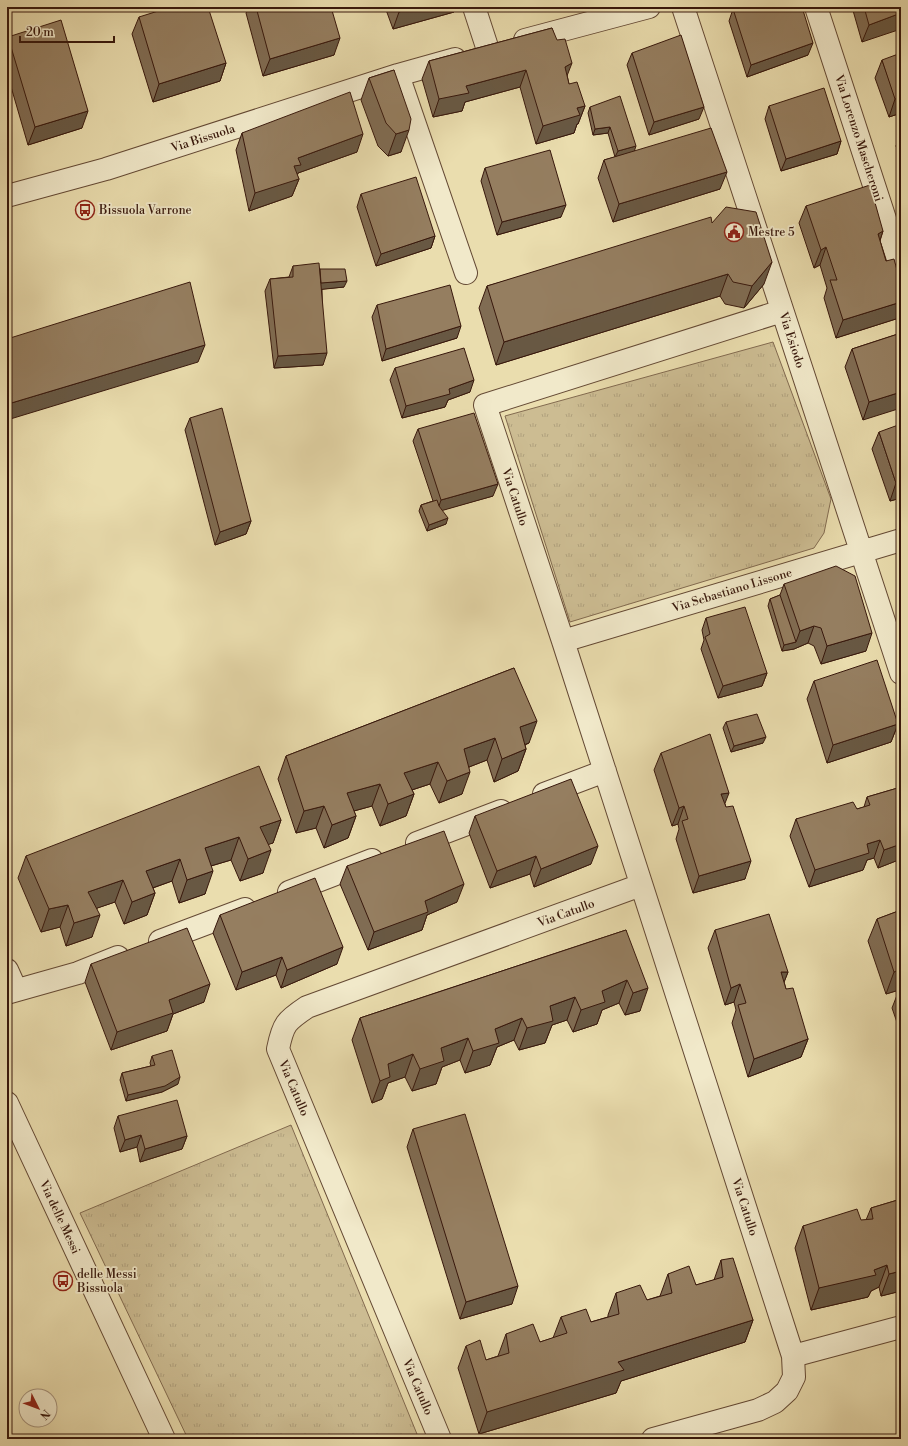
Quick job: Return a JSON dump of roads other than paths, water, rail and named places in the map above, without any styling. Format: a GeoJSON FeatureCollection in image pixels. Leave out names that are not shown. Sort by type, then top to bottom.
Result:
{"type":"FeatureCollection","features":[{"type":"Feature","properties":{"kind":"street"},"geometry":{"type":"LineString","coordinates":[[474,7],[488,50]]}},
{"type":"Feature","properties":{"kind":"street","name":"Via Bissuola"},"geometry":{"type":"LineString","coordinates":[[7,196],[106,169],[398,75],[649,7]]}},
{"type":"Feature","properties":{"kind":"street","name":"Via Esiodo"},"geometry":{"type":"LineString","coordinates":[[683,7],[901,673]]}},
{"type":"Feature","properties":{"kind":"street","name":"Via Lorenzo Mascheroni"},"geometry":{"type":"LineString","coordinates":[[816,7],[901,268]]}},
{"type":"Feature","properties":{"kind":"street"},"geometry":{"type":"LineString","coordinates":[[398,75],[466,273]]}},
{"type":"Feature","properties":{"kind":"street","name":"Via Catullo"},"geometry":{"type":"LineString","coordinates":[[653,1439],[758,1410],[775,1402],[787,1391],[794,1377],[793,1356],[563,641],[485,405],[782,311]]}},
{"type":"Feature","properties":{"kind":"street","name":"Via Sebastiano Lissone"},"geometry":{"type":"LineString","coordinates":[[563,641],[901,540]]}},
{"type":"Feature","properties":{"kind":"street"},"geometry":{"type":"LineString","coordinates":[[7,970],[12,992],[78,973],[605,771]]}},
{"type":"Feature","properties":{"kind":"street","name":"Via Catullo"},"geometry":{"type":"LineString","coordinates":[[440,1439],[278,1049],[281,1034],[289,1019],[307,1007],[641,885]]}},
{"type":"Feature","properties":{"kind":"street","name":"Via delle Messi"},"geometry":{"type":"LineString","coordinates":[[7,1103],[164,1439]]}},
{"type":"Feature","properties":{"kind":"street"},"geometry":{"type":"LineString","coordinates":[[793,1356],[901,1327]]}},
{"type":"Feature","properties":{"kind":"place","name":"Bissuola Varrone"},"geometry":{"type":"Point","coordinates":[85,210]}},
{"type":"Feature","properties":{"kind":"place","name":"Mestre 5"},"geometry":{"type":"Point","coordinates":[734,232]}},
{"type":"Feature","properties":{"kind":"place","name":"delle Messi Bissuola"},"geometry":{"type":"Point","coordinates":[63,1281]}}]}
